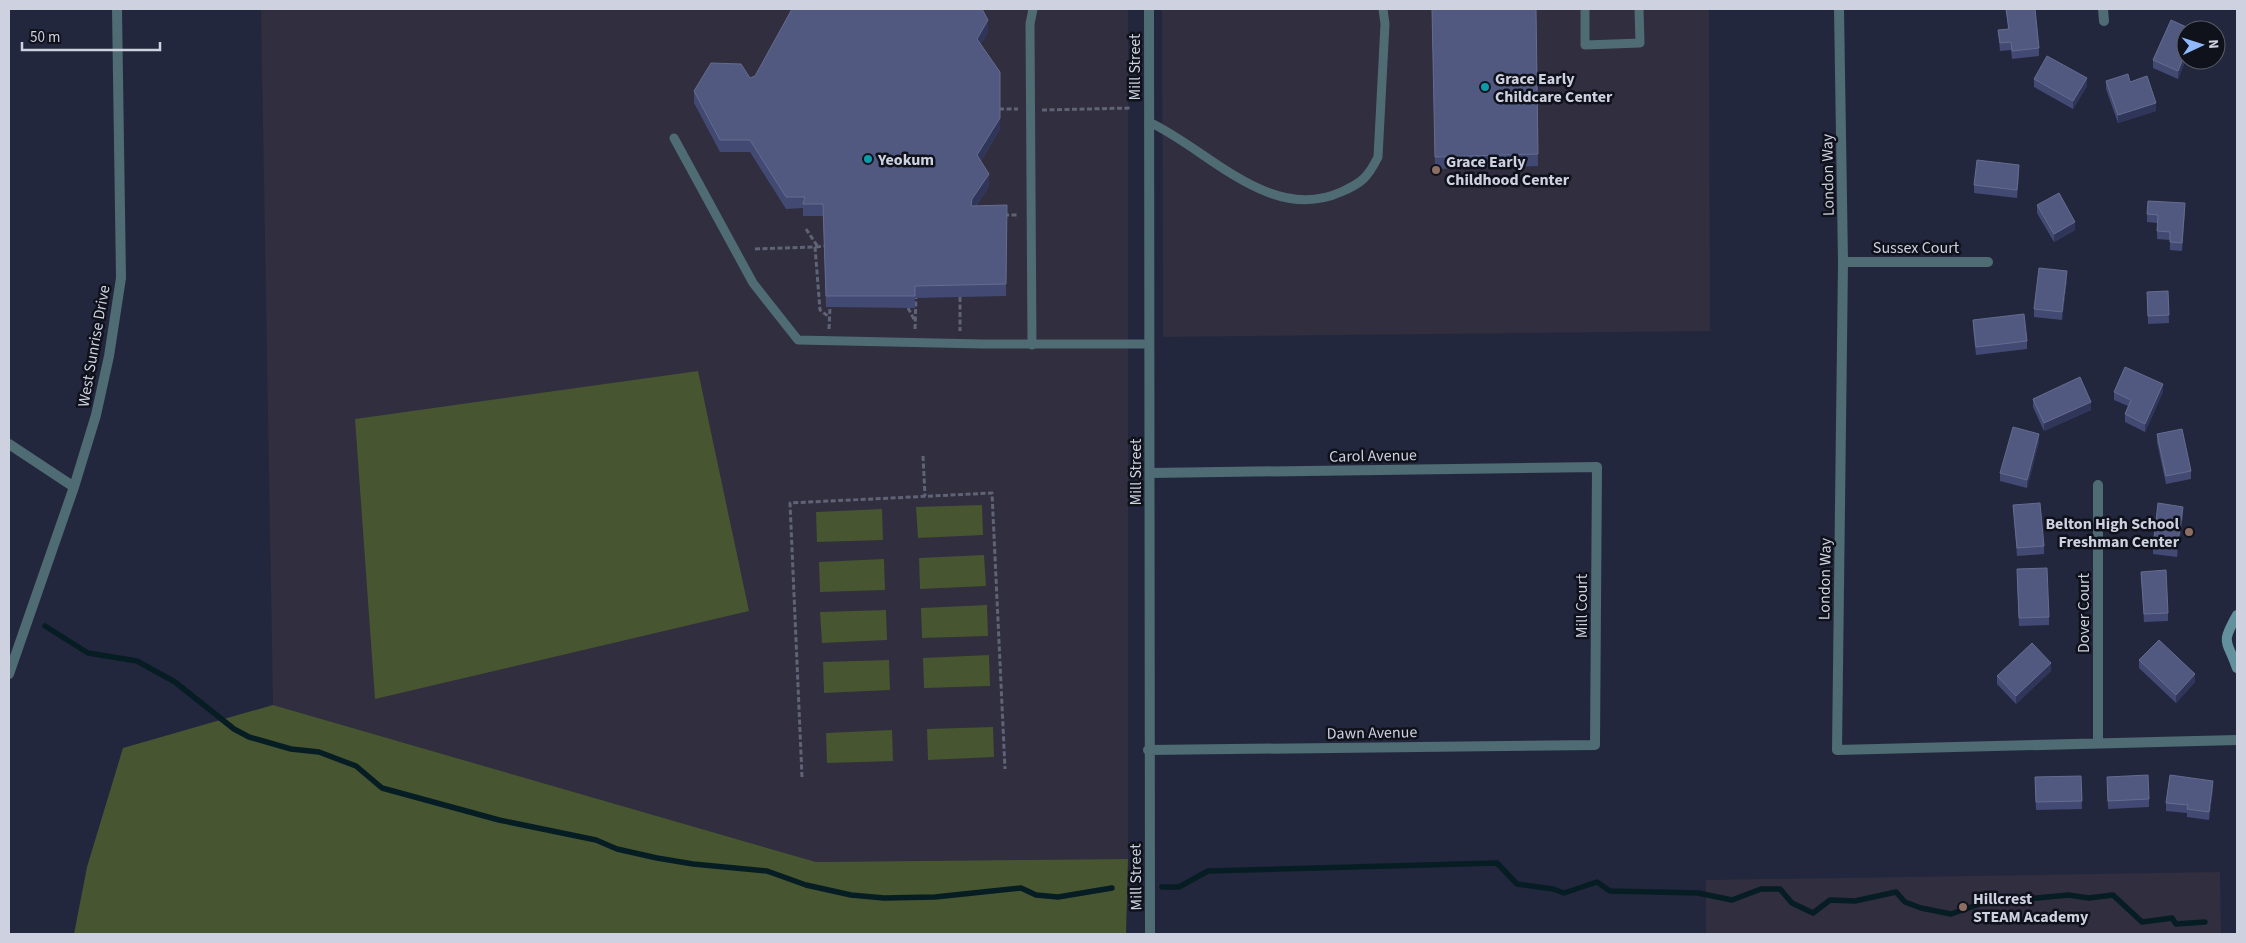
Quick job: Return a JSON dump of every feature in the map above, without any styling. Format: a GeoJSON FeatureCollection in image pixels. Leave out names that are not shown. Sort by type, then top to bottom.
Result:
{"type":"FeatureCollection","features":[{"type":"Feature","properties":{"kind":"main road"},"geometry":{"type":"LineString","coordinates":[[2237,617],[2227,634],[2227,644],[2237,664]]}},
{"type":"Feature","properties":{"kind":"street","name":"West Sunrise Drive"},"geometry":{"type":"LineString","coordinates":[[9,674],[74,487],[96,415],[106,373],[121,278],[117,9]]}},
{"type":"Feature","properties":{"kind":"street","name":"London Way"},"geometry":{"type":"LineString","coordinates":[[1839,9],[1844,262],[1837,750],[2237,740]]}},
{"type":"Feature","properties":{"kind":"street"},"geometry":{"type":"LineString","coordinates":[[2104,9],[2104,21]]}},
{"type":"Feature","properties":{"kind":"street","name":"Mill Street"},"geometry":{"type":"LineString","coordinates":[[1150,10],[1149,344],[1151,473],[1148,750],[1150,934]]}},
{"type":"Feature","properties":{"kind":"street","name":"Sussex Court"},"geometry":{"type":"LineString","coordinates":[[1844,262],[1988,262]]}},
{"type":"Feature","properties":{"kind":"street"},"geometry":{"type":"LineString","coordinates":[[9,444],[74,487]]}},
{"type":"Feature","properties":{"kind":"street","name":"Carol Avenue"},"geometry":{"type":"LineString","coordinates":[[1151,473],[1597,467]]}},
{"type":"Feature","properties":{"kind":"street","name":"Mill Court"},"geometry":{"type":"LineString","coordinates":[[1595,745],[1597,467]]}},
{"type":"Feature","properties":{"kind":"street","name":"Dover Court"},"geometry":{"type":"LineString","coordinates":[[2098,485],[2098,742]]}},
{"type":"Feature","properties":{"kind":"street","name":"Dawn Avenue"},"geometry":{"type":"LineString","coordinates":[[1148,750],[1595,745]]}},
{"type":"Feature","properties":{"kind":"lane"},"geometry":{"type":"LineString","coordinates":[[1032,345],[1030,24],[1033,9]]}},
{"type":"Feature","properties":{"kind":"lane"},"geometry":{"type":"LineString","coordinates":[[1149,122],[1172,133],[1230,173],[1268,194],[1291,199],[1314,200],[1334,195],[1352,187],[1368,176],[1378,157],[1385,24],[1383,9]]}},
{"type":"Feature","properties":{"kind":"lane"},"geometry":{"type":"LineString","coordinates":[[1585,9],[1585,45],[1640,43],[1639,9]]}},
{"type":"Feature","properties":{"kind":"lane"},"geometry":{"type":"LineString","coordinates":[[674,138],[753,284],[798,340],[1032,345],[1149,344]]}},
{"type":"Feature","properties":{"kind":"path"},"geometry":{"type":"LineString","coordinates":[[1042,110],[1131,108]]}},
{"type":"Feature","properties":{"kind":"path"},"geometry":{"type":"LineString","coordinates":[[1000,109],[1019,109]]}},
{"type":"Feature","properties":{"kind":"path"},"geometry":{"type":"LineString","coordinates":[[1000,215],[1018,215]]}},
{"type":"Feature","properties":{"kind":"path"},"geometry":{"type":"LineString","coordinates":[[806,229],[817,247],[820,310],[829,316]]}},
{"type":"Feature","properties":{"kind":"path"},"geometry":{"type":"LineString","coordinates":[[755,249],[824,246]]}},
{"type":"Feature","properties":{"kind":"path"},"geometry":{"type":"LineString","coordinates":[[960,297],[960,333]]}},
{"type":"Feature","properties":{"kind":"path"},"geometry":{"type":"LineString","coordinates":[[915,335],[916,298]]}},
{"type":"Feature","properties":{"kind":"path"},"geometry":{"type":"LineString","coordinates":[[828,334],[830,307]]}},
{"type":"Feature","properties":{"kind":"path"},"geometry":{"type":"LineString","coordinates":[[908,308],[916,321]]}},
{"type":"Feature","properties":{"kind":"path"},"geometry":{"type":"LineString","coordinates":[[923,456],[925,496]]}},
{"type":"Feature","properties":{"kind":"path"},"geometry":{"type":"LineString","coordinates":[[802,777],[790,503],[992,493],[1005,768]]}},
{"type":"Feature","properties":{"kind":"shaded area"},"geometry":{"type":"Polygon","coordinates":[[[261,9],[1128,9],[1128,859],[816,862],[273,705],[261,9]]]}},
{"type":"Feature","properties":{"kind":"shaded area","name":"Grace Early Childhood Center"},"geometry":{"type":"Polygon","coordinates":[[[1162,9],[1709,9],[1710,331],[1163,337],[1162,9]]]}},
{"type":"Feature","properties":{"kind":"shaded area","name":"Hillcrest STEAM Academy"},"geometry":{"type":"Polygon","coordinates":[[[2220,872],[2221,934],[1706,934],[1706,880],[2220,872]]]}},
{"type":"Feature","properties":{"kind":"green space"},"geometry":{"type":"Polygon","coordinates":[[[698,371],[749,611],[375,699],[355,419],[698,371]]]}},
{"type":"Feature","properties":{"kind":"green space"},"geometry":{"type":"Polygon","coordinates":[[[982,505],[983,535],[918,538],[916,507],[982,505]]]}},
{"type":"Feature","properties":{"kind":"green space"},"geometry":{"type":"Polygon","coordinates":[[[882,509],[883,540],[817,542],[816,512],[882,509]]]}},
{"type":"Feature","properties":{"kind":"green space"},"geometry":{"type":"Polygon","coordinates":[[[984,555],[986,586],[920,589],[919,558],[984,555]]]}},
{"type":"Feature","properties":{"kind":"green space"},"geometry":{"type":"Polygon","coordinates":[[[884,559],[885,590],[820,592],[819,562],[884,559]]]}},
{"type":"Feature","properties":{"kind":"green space"},"geometry":{"type":"Polygon","coordinates":[[[987,605],[988,636],[922,638],[921,608],[987,605]]]}},
{"type":"Feature","properties":{"kind":"green space"},"geometry":{"type":"Polygon","coordinates":[[[886,610],[887,640],[822,643],[820,612],[886,610]]]}},
{"type":"Feature","properties":{"kind":"green space"},"geometry":{"type":"Polygon","coordinates":[[[989,655],[990,686],[924,688],[923,658],[989,655]]]}},
{"type":"Feature","properties":{"kind":"green space"},"geometry":{"type":"Polygon","coordinates":[[[889,660],[890,690],[824,693],[823,662],[889,660]]]}},
{"type":"Feature","properties":{"kind":"green space"},"geometry":{"type":"Polygon","coordinates":[[[273,705],[816,862],[1128,859],[1126,934],[74,934],[87,867],[123,748],[273,705]]]}},
{"type":"Feature","properties":{"kind":"green space"},"geometry":{"type":"Polygon","coordinates":[[[993,727],[994,757],[928,760],[927,729],[993,727]]]}},
{"type":"Feature","properties":{"kind":"green space"},"geometry":{"type":"Polygon","coordinates":[[[892,730],[893,761],[827,763],[826,733],[892,730]]]}},
{"type":"Feature","properties":{"kind":"building","name":"Yeokum"},"geometry":{"type":"Polygon","coordinates":[[[792,9],[982,9],[988,20],[977,39],[1000,72],[1000,118],[977,155],[989,174],[972,199],[971,206],[1007,205],[1006,284],[915,286],[915,296],[826,296],[823,204],[803,204],[805,197],[786,197],[750,140],[720,140],[694,91],[711,63],[741,64],[750,78],[755,76],[792,9]]]}},
{"type":"Feature","properties":{"kind":"building","name":"Grace Early Childcare Center"},"geometry":{"type":"Polygon","coordinates":[[[1432,9],[1536,9],[1538,154],[1435,157],[1432,9]]]}},
{"type":"Feature","properties":{"kind":"building"},"geometry":{"type":"Polygon","coordinates":[[[2006,9],[2035,9],[2039,48],[2012,51],[2011,42],[2000,43],[1998,30],[2009,29],[2006,9]]]}},
{"type":"Feature","properties":{"kind":"building"},"geometry":{"type":"Polygon","coordinates":[[[2171,20],[2176,22],[2176,70],[2178,71],[2153,60],[2171,20]]]}},
{"type":"Feature","properties":{"kind":"building"},"geometry":{"type":"Polygon","coordinates":[[[2047,56],[2087,78],[2073,101],[2034,79],[2047,56]]]}},
{"type":"Feature","properties":{"kind":"building"},"geometry":{"type":"Polygon","coordinates":[[[2128,74],[2130,82],[2147,76],[2156,103],[2118,115],[2106,81],[2128,74]]]}},
{"type":"Feature","properties":{"kind":"building"},"geometry":{"type":"Polygon","coordinates":[[[1977,160],[2019,165],[2017,190],[1974,185],[1977,160]]]}},
{"type":"Feature","properties":{"kind":"building"},"geometry":{"type":"Polygon","coordinates":[[[2059,193],[2075,222],[2054,234],[2037,205],[2059,193]]]}},
{"type":"Feature","properties":{"kind":"building"},"geometry":{"type":"Polygon","coordinates":[[[2148,201],[2185,203],[2182,243],[2170,242],[2170,232],[2157,231],[2158,215],[2147,214],[2148,201]]]}},
{"type":"Feature","properties":{"kind":"building"},"geometry":{"type":"Polygon","coordinates":[[[2039,268],[2067,271],[2062,312],[2034,309],[2039,268]]]}},
{"type":"Feature","properties":{"kind":"building"},"geometry":{"type":"Polygon","coordinates":[[[2168,291],[2169,315],[2148,316],[2147,292],[2168,291]]]}},
{"type":"Feature","properties":{"kind":"building"},"geometry":{"type":"Polygon","coordinates":[[[2024,314],[2027,341],[1976,347],[1973,320],[2024,314]]]}},
{"type":"Feature","properties":{"kind":"building"},"geometry":{"type":"Polygon","coordinates":[[[2125,367],[2163,384],[2145,424],[2125,414],[2131,400],[2114,392],[2125,367]]]}},
{"type":"Feature","properties":{"kind":"building"},"geometry":{"type":"Polygon","coordinates":[[[2080,377],[2091,402],[2044,423],[2033,399],[2080,377]]]}},
{"type":"Feature","properties":{"kind":"building"},"geometry":{"type":"Polygon","coordinates":[[[2013,427],[2039,434],[2027,480],[2000,473],[2013,427]]]}},
{"type":"Feature","properties":{"kind":"building"},"geometry":{"type":"Polygon","coordinates":[[[2182,429],[2191,471],[2166,476],[2157,434],[2182,429]]]}},
{"type":"Feature","properties":{"kind":"building"},"geometry":{"type":"Polygon","coordinates":[[[2040,503],[2044,546],[2017,548],[2013,505],[2040,503]]]}},
{"type":"Feature","properties":{"kind":"building"},"geometry":{"type":"Polygon","coordinates":[[[2158,503],[2183,507],[2177,549],[2153,546],[2158,503]]]}},
{"type":"Feature","properties":{"kind":"building"},"geometry":{"type":"Polygon","coordinates":[[[2047,568],[2049,617],[2019,618],[2017,569],[2047,568]]]}},
{"type":"Feature","properties":{"kind":"building"},"geometry":{"type":"Polygon","coordinates":[[[2166,570],[2168,613],[2144,614],[2141,572],[2166,570]]]}},
{"type":"Feature","properties":{"kind":"building"},"geometry":{"type":"Polygon","coordinates":[[[2159,640],[2195,674],[2176,695],[2139,660],[2159,640]]]}},
{"type":"Feature","properties":{"kind":"building"},"geometry":{"type":"Polygon","coordinates":[[[2032,643],[2051,663],[2016,696],[1997,676],[2032,643]]]}},
{"type":"Feature","properties":{"kind":"building"},"geometry":{"type":"Polygon","coordinates":[[[2148,775],[2149,799],[2108,801],[2107,777],[2148,775]]]}},
{"type":"Feature","properties":{"kind":"building"},"geometry":{"type":"Polygon","coordinates":[[[2170,775],[2213,781],[2209,812],[2187,809],[2188,805],[2166,803],[2170,775]]]}},
{"type":"Feature","properties":{"kind":"building"},"geometry":{"type":"Polygon","coordinates":[[[2081,776],[2082,801],[2036,802],[2035,777],[2081,776]]]}},
{"type":"Feature","properties":{"kind":"waterway"},"geometry":{"type":"LineString","coordinates":[[45,626],[88,653],[137,661],[175,682],[234,729],[249,737],[291,749],[319,752],[356,766],[382,788],[499,820],[596,840],[617,849],[693,864],[767,871],[806,885],[851,895],[884,898],[935,897],[1021,888],[1036,895],[1058,897],[1112,888]]}},
{"type":"Feature","properties":{"kind":"waterway"},"geometry":{"type":"LineString","coordinates":[[1162,887],[1179,887],[1208,871],[1497,863],[1517,884],[1553,889],[1564,893],[1597,882],[1610,891],[1698,893],[1732,900],[1761,889],[1780,889],[1792,903],[1813,913],[1830,900],[1855,901],[1896,892],[1905,902],[1921,908],[1951,914],[1983,903],[2068,895],[2089,898],[2113,895],[2142,922],[2172,918],[2176,924],[2205,922]]}},
{"type":"Feature","properties":{"kind":"place","name":"Grace Early Childcare Center"},"geometry":{"type":"Point","coordinates":[1485,87]}},
{"type":"Feature","properties":{"kind":"place","name":"Yeokum"},"geometry":{"type":"Point","coordinates":[868,159]}},
{"type":"Feature","properties":{"kind":"place","name":"Grace Early Childhood Center"},"geometry":{"type":"Point","coordinates":[1436,170]}},
{"type":"Feature","properties":{"kind":"place","name":"Belton High School Freshman Center"},"geometry":{"type":"Point","coordinates":[2189,532]}},
{"type":"Feature","properties":{"kind":"place","name":"Hillcrest STEAM Academy"},"geometry":{"type":"Point","coordinates":[1963,907]}}]}
